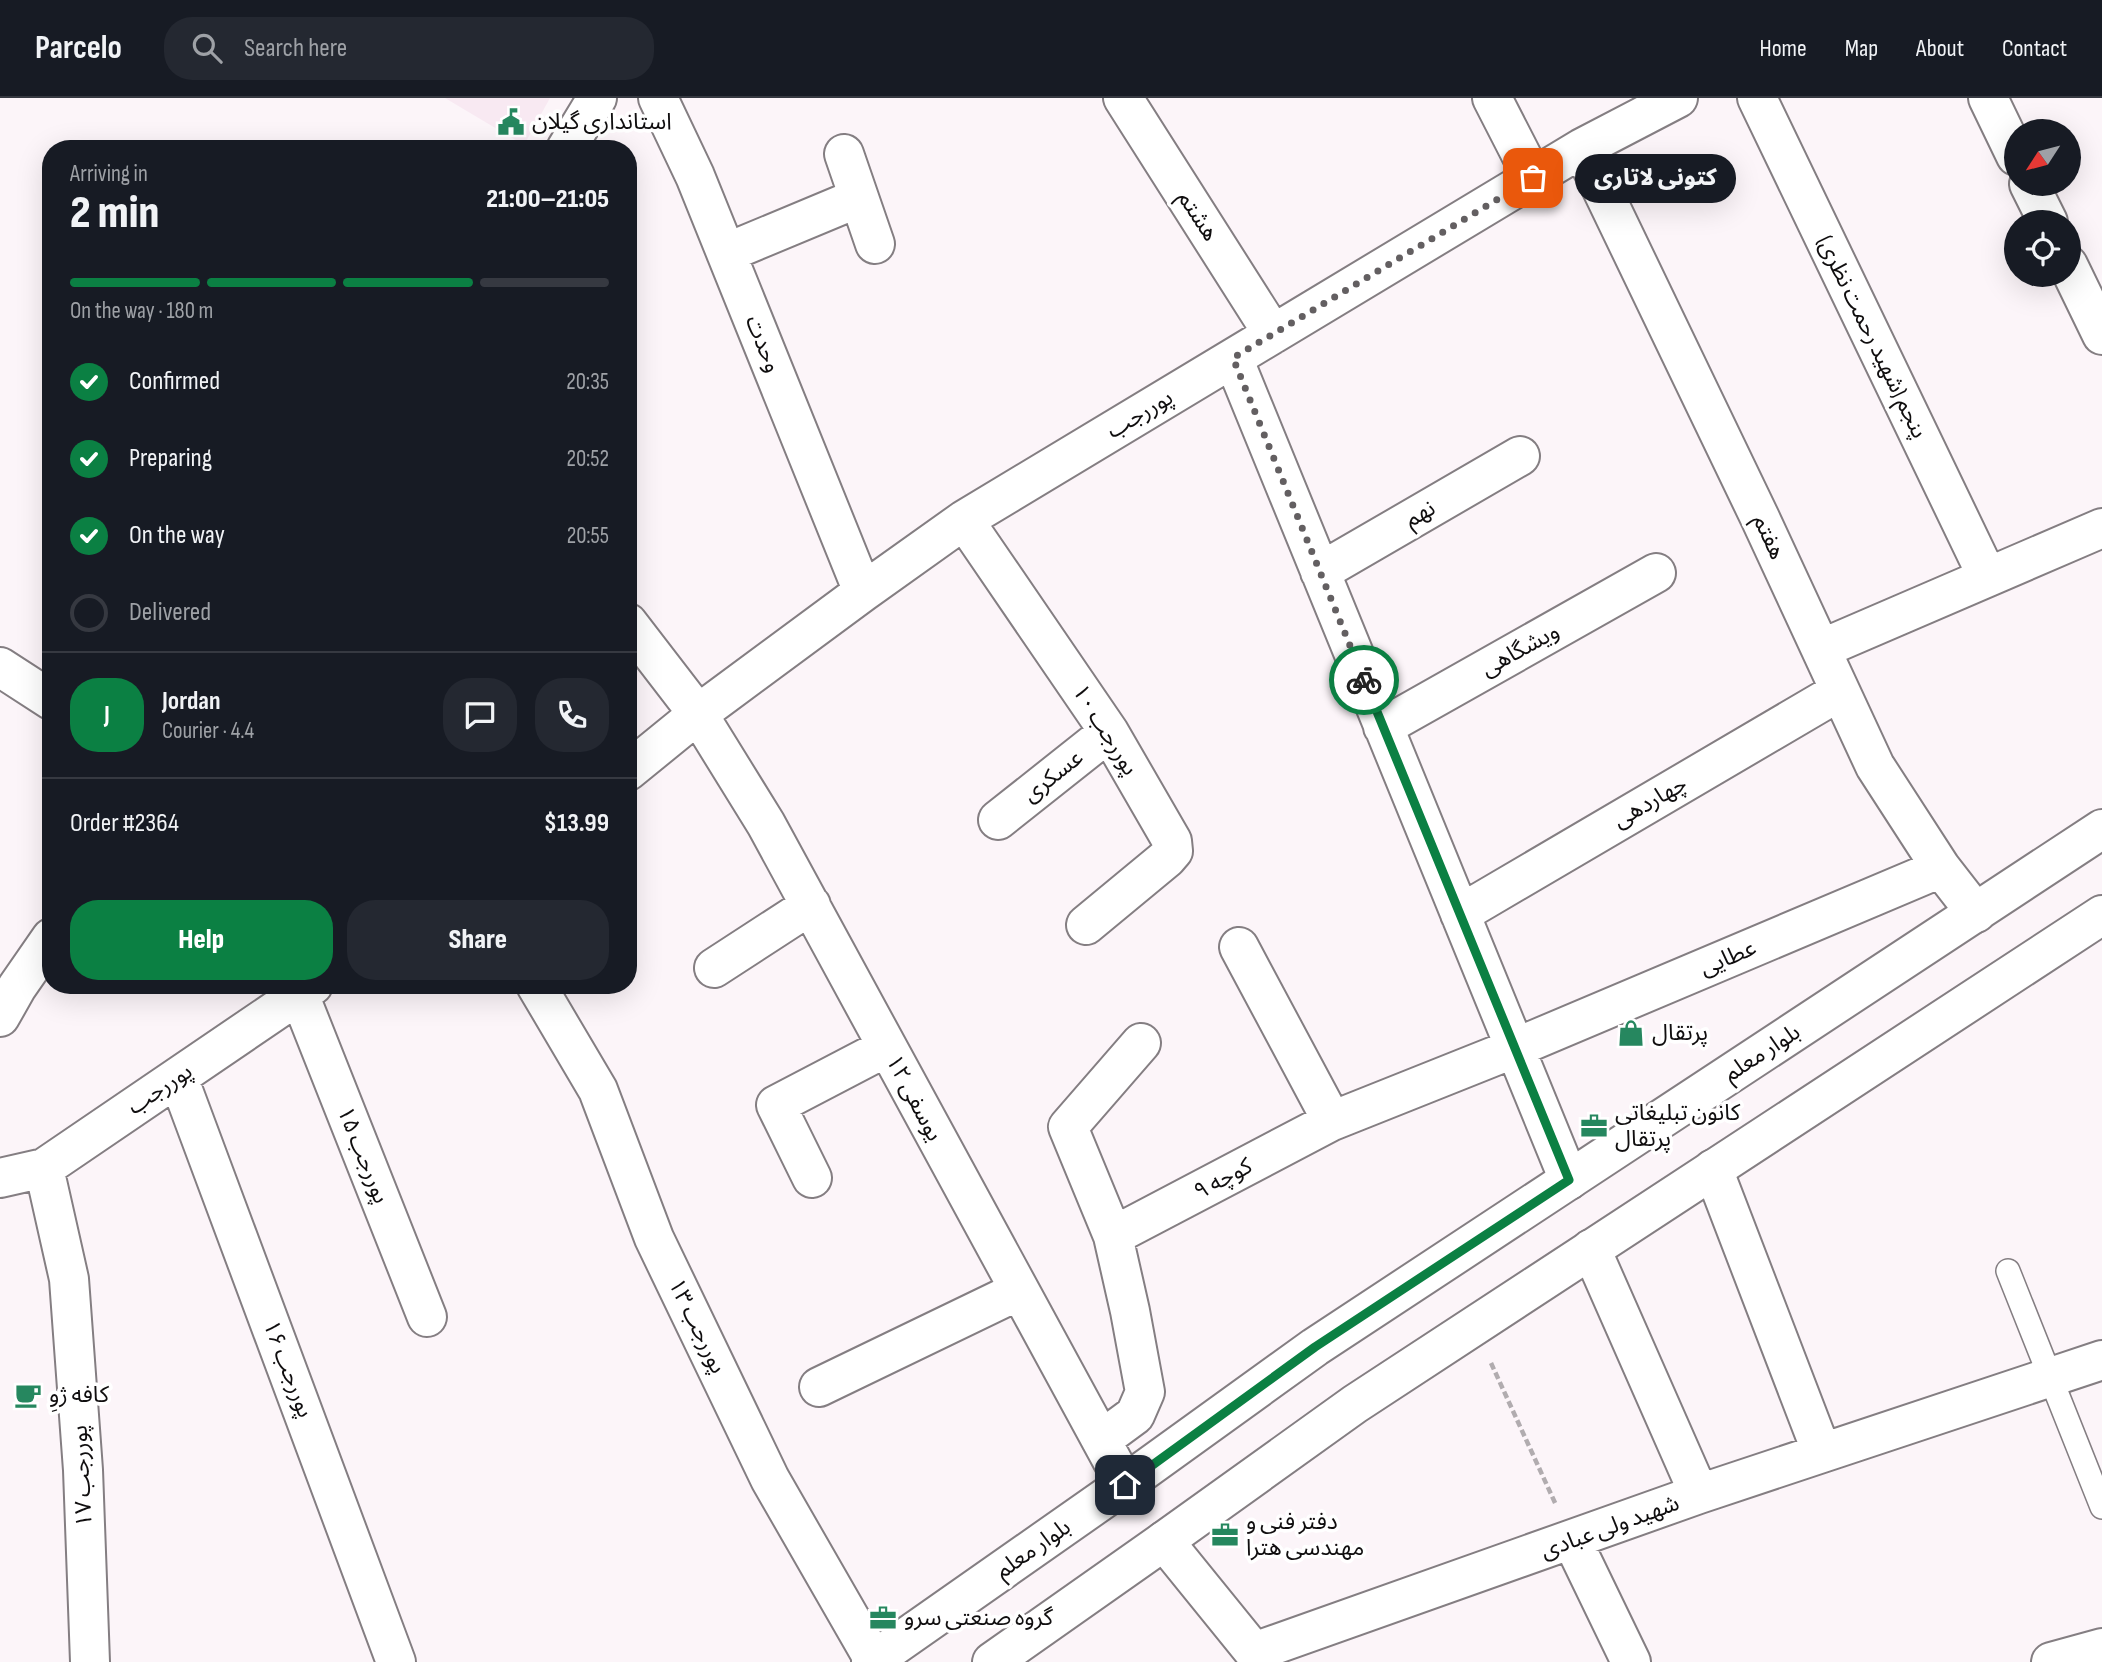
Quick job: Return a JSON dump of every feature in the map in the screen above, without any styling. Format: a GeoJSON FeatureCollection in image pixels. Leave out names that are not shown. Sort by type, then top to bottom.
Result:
{"type":"FeatureCollection","features":[{"type":"Feature","properties":{"kind":"street"},"geometry":{"type":"LineString","coordinates":[[571,140],[597,98]]}},
{"type":"Feature","properties":{"kind":"street","name":"وحدت"},"geometry":{"type":"LineString","coordinates":[[658,98],[695,176],[863,592]]}},
{"type":"Feature","properties":{"kind":"street","name":"هشتم"},"geometry":{"type":"LineString","coordinates":[[1123,98],[1273,334]]}},
{"type":"Feature","properties":{"kind":"street"},"geometry":{"type":"LineString","coordinates":[[1492,98],[1533,178]]}},
{"type":"Feature","properties":{"kind":"street","name":"پوررجب"},"geometry":{"type":"LineString","coordinates":[[637,764],[698,715],[964,520],[1582,148],[1678,98]]}},
{"type":"Feature","properties":{"kind":"street","name":"پنجم (شهید رحمت نظری)"},"geometry":{"type":"LineString","coordinates":[[1757,98],[1987,576]]}},
{"type":"Feature","properties":{"kind":"street"},"geometry":{"type":"LineString","coordinates":[[1988,98],[2004,131]]}},
{"type":"Feature","properties":{"kind":"street","name":"هفتم"},"geometry":{"type":"LineString","coordinates":[[1582,148],[1875,766],[1941,868],[1976,913]]}},
{"type":"Feature","properties":{"kind":"street"},"geometry":{"type":"LineString","coordinates":[[844,154],[875,244]]}},
{"type":"Feature","properties":{"kind":"street"},"geometry":{"type":"LineString","coordinates":[[726,253],[858,198]]}},
{"type":"Feature","properties":{"kind":"street"},"geometry":{"type":"LineString","coordinates":[[2079,287],[2102,335]]}},
{"type":"Feature","properties":{"kind":"street"},"geometry":{"type":"LineString","coordinates":[[1233,358],[1569,1180]]}},
{"type":"Feature","properties":{"kind":"street","name":"نهم"},"geometry":{"type":"LineString","coordinates":[[1320,572],[1520,456]]}},
{"type":"Feature","properties":{"kind":"street","name":"پوررجب ۱۰"},"geometry":{"type":"LineString","coordinates":[[964,520],[1109,732],[1172,841],[1173,851],[1167,858],[1086,925]]}},
{"type":"Feature","properties":{"kind":"street"},"geometry":{"type":"LineString","coordinates":[[1821,649],[2102,528]]}},
{"type":"Feature","properties":{"kind":"street","name":"ویشگاهی"},"geometry":{"type":"LineString","coordinates":[[1383,727],[1656,573]]}},
{"type":"Feature","properties":{"kind":"street","name":"یوسفی ۱۲"},"geometry":{"type":"LineString","coordinates":[[637,635],[698,715],[766,824],[1125,1485]]}},
{"type":"Feature","properties":{"kind":"street"},"geometry":{"type":"LineString","coordinates":[[0,667],[42,694]]}},
{"type":"Feature","properties":{"kind":"street","name":"چهاردهی"},"geometry":{"type":"LineString","coordinates":[[1460,914],[1840,691]]}},
{"type":"Feature","properties":{"kind":"street","name":"عسکری"},"geometry":{"type":"LineString","coordinates":[[998,820],[1109,732]]}},
{"type":"Feature","properties":{"kind":"street","name":"بلوار معلم"},"geometry":{"type":"LineString","coordinates":[[873,1661],[1125,1485],[1315,1347],[2102,829]]}},
{"type":"Feature","properties":{"kind":"street","name":"عطایی"},"geometry":{"type":"LineString","coordinates":[[1332,1121],[1515,1048],[1941,868]]}},
{"type":"Feature","properties":{"kind":"street"},"geometry":{"type":"LineString","coordinates":[[714,968],[811,905]]}},
{"type":"Feature","properties":{"kind":"street"},"geometry":{"type":"LineString","coordinates":[[992,1662],[1354,1404],[2102,915]]}},
{"type":"Feature","properties":{"kind":"street"},"geometry":{"type":"LineString","coordinates":[[1239,947],[1332,1121]]}},
{"type":"Feature","properties":{"kind":"street"},"geometry":{"type":"LineString","coordinates":[[6,994],[42,948]]}},
{"type":"Feature","properties":{"kind":"street","name":"پوررجب"},"geometry":{"type":"LineString","coordinates":[[0,1178],[44,1168],[300,994]]}},
{"type":"Feature","properties":{"kind":"street","name":"پوررجب ۱۵"},"geometry":{"type":"LineString","coordinates":[[307,994],[427,1317]]}},
{"type":"Feature","properties":{"kind":"street","name":"پوررجب ۱۳"},"geometry":{"type":"LineString","coordinates":[[541,994],[598,1090],[654,1238],[770,1479],[873,1661]]}},
{"type":"Feature","properties":{"kind":"street"},"geometry":{"type":"LineString","coordinates":[[1101,1440],[1135,1415],[1145,1392],[1113,1236],[1068,1127],[1141,1043]]}},
{"type":"Feature","properties":{"kind":"street"},"geometry":{"type":"LineString","coordinates":[[812,1178],[776,1105],[887,1047]]}},
{"type":"Feature","properties":{"kind":"street","name":"پوررجب ۱۶"},"geometry":{"type":"LineString","coordinates":[[178,1077],[397,1662]]}},
{"type":"Feature","properties":{"kind":"street","name":"کوچه ۹"},"geometry":{"type":"LineString","coordinates":[[1113,1236],[1332,1121]]}},
{"type":"Feature","properties":{"kind":"street","name":"پوررجب ۱۷"},"geometry":{"type":"LineString","coordinates":[[44,1168],[69,1279],[83,1470],[90,1662]]}},
{"type":"Feature","properties":{"kind":"street"},"geometry":{"type":"LineString","coordinates":[[1713,1169],[1822,1453]]}},
{"type":"Feature","properties":{"kind":"street"},"geometry":{"type":"LineString","coordinates":[[1591,1249],[1699,1494]]}},
{"type":"Feature","properties":{"kind":"street"},"geometry":{"type":"LineString","coordinates":[[819,1387],[1018,1291]]}},
{"type":"Feature","properties":{"kind":"street","name":"شهید ولی عبادی"},"geometry":{"type":"LineString","coordinates":[[1164,1541],[1254,1657],[1699,1494],[2102,1360]]}},
{"type":"Feature","properties":{"kind":"street"},"geometry":{"type":"LineString","coordinates":[[1572,1540],[1631,1662]]}},
{"type":"Feature","properties":{"kind":"street"},"geometry":{"type":"LineString","coordinates":[[2051,1662],[2102,1648]]}},
{"type":"Feature","properties":{"kind":"lane"},"geometry":{"type":"LineString","coordinates":[[2008,1271],[2102,1507]]}},
{"type":"Feature","properties":{"kind":"path"},"geometry":{"type":"LineString","coordinates":[[1474,1325],[1572,1540]]}},
{"type":"Feature","properties":{"kind":"shaded area","name":"استانداری گیلان"},"geometry":{"type":"Polygon","coordinates":[[[445,98],[550,98],[527,140],[516,140],[445,98]]]}},
{"type":"Feature","properties":{"kind":"way so far"},"geometry":{"type":"LineString","coordinates":[[1364,680],[1233,358],[1533,178]]}},
{"type":"Feature","properties":{"kind":"place","name":"استانداری گیلان"},"geometry":{"type":"Point","coordinates":[511,122]}},
{"type":"Feature","properties":{"kind":"place","name":"کتونی لاتاری"},"geometry":{"type":"Point","coordinates":[1533,178]}},
{"type":"Feature","properties":{"kind":"place","name":"پرتقال"},"geometry":{"type":"Point","coordinates":[1631,1033]}},
{"type":"Feature","properties":{"kind":"place","name":"کانون تبلیغاتی پرتقال"},"geometry":{"type":"Point","coordinates":[1594,1126]}},
{"type":"Feature","properties":{"kind":"place","name":"کافه ژوِ"},"geometry":{"type":"Point","coordinates":[28,1395]}},
{"type":"Feature","properties":{"kind":"place","name":"دفتر فنی و مهندسی هترا"},"geometry":{"type":"Point","coordinates":[1225,1535]}},
{"type":"Feature","properties":{"kind":"place","name":"گروه صنعتی سرو"},"geometry":{"type":"Point","coordinates":[883,1618]}},
{"type":"Feature","properties":{"kind":"route"},"geometry":{"type":"LineString","coordinates":[[1125,1485],[1315,1347],[1569,1180],[1364,680]]}}]}
